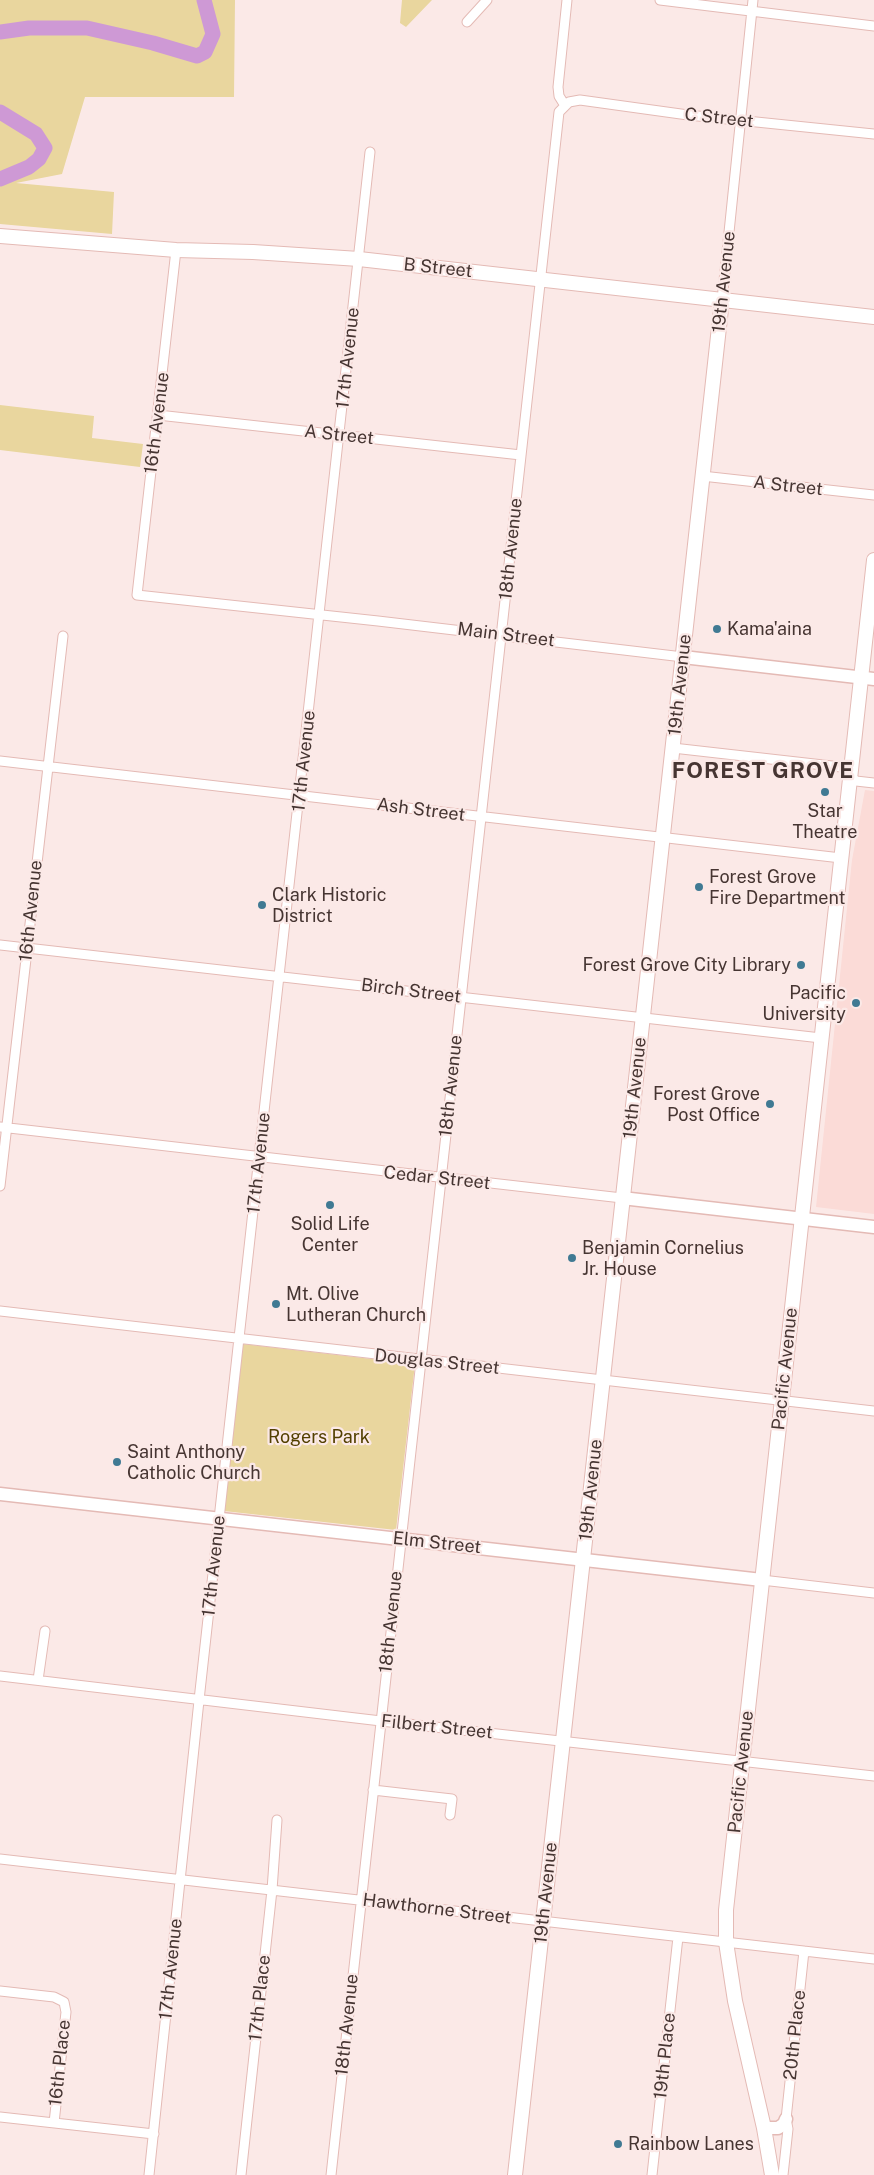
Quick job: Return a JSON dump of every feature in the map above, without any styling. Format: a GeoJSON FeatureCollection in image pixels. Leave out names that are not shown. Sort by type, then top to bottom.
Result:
{"type":"FeatureCollection","features":[{"type":"Feature","properties":{"kind":"main road","name":"B Street"},"geometry":{"type":"LineString","coordinates":[[0,236],[176,250],[253,252],[359,259],[867,316]]}},
{"type":"Feature","properties":{"kind":"main road","name":"19th Avenue"},"geometry":{"type":"LineString","coordinates":[[515,2175],[722,300]]}},
{"type":"Feature","properties":{"kind":"main road","name":"Pacific Avenue"},"geometry":{"type":"LineString","coordinates":[[772,2175],[764,2128],[735,2001],[726,1942],[726,1910],[850,776],[867,678],[874,560]]}},
{"type":"Feature","properties":{"kind":"street"},"geometry":{"type":"LineString","coordinates":[[467,22],[487,0]]}},
{"type":"Feature","properties":{"kind":"street","name":"18th Avenue"},"geometry":{"type":"LineString","coordinates":[[331,2175],[540,279],[559,112],[564,104],[559,96],[558,87],[567,0]]}},
{"type":"Feature","properties":{"kind":"street"},"geometry":{"type":"LineString","coordinates":[[660,0],[874,26]]}},
{"type":"Feature","properties":{"kind":"street","name":"19th Avenue"},"geometry":{"type":"LineString","coordinates":[[722,300],[753,0]]}},
{"type":"Feature","properties":{"kind":"street","name":"C Street"},"geometry":{"type":"LineString","coordinates":[[564,104],[580,100],[874,134]]}},
{"type":"Feature","properties":{"kind":"street","name":"17th Avenue"},"geometry":{"type":"LineString","coordinates":[[149,2175],[199,1700],[370,152]]}},
{"type":"Feature","properties":{"kind":"street","name":"16th Avenue"},"geometry":{"type":"LineString","coordinates":[[137,596],[176,250]]}},
{"type":"Feature","properties":{"kind":"street"},"geometry":{"type":"LineString","coordinates":[[867,316],[874,308]]}},
{"type":"Feature","properties":{"kind":"street","name":"A Street"},"geometry":{"type":"LineString","coordinates":[[158,416],[521,455]]}},
{"type":"Feature","properties":{"kind":"street","name":"A Street"},"geometry":{"type":"LineString","coordinates":[[702,476],[874,495]]}},
{"type":"Feature","properties":{"kind":"street","name":"Main Street"},"geometry":{"type":"LineString","coordinates":[[137,596],[320,614],[867,678]]}},
{"type":"Feature","properties":{"kind":"street","name":"16th Avenue"},"geometry":{"type":"LineString","coordinates":[[0,1186],[4,1127],[63,636]]}},
{"type":"Feature","properties":{"kind":"street"},"geometry":{"type":"LineString","coordinates":[[673,748],[841,767],[856,781],[874,783]]}},
{"type":"Feature","properties":{"kind":"street","name":"Ash Street"},"geometry":{"type":"LineString","coordinates":[[0,761],[841,858]]}},
{"type":"Feature","properties":{"kind":"street","name":"Birch Street"},"geometry":{"type":"LineString","coordinates":[[0,945],[821,1038]]}},
{"type":"Feature","properties":{"kind":"street","name":"Cedar Street"},"geometry":{"type":"LineString","coordinates":[[4,1127],[440,1179],[874,1227]]}},
{"type":"Feature","properties":{"kind":"street","name":"Douglas Street"},"geometry":{"type":"LineString","coordinates":[[0,1310],[874,1411]]}},
{"type":"Feature","properties":{"kind":"street","name":"Elm Street"},"geometry":{"type":"LineString","coordinates":[[0,1494],[874,1593]]}},
{"type":"Feature","properties":{"kind":"street"},"geometry":{"type":"LineString","coordinates":[[38,1680],[45,1631]]}},
{"type":"Feature","properties":{"kind":"street","name":"Filbert Street"},"geometry":{"type":"LineString","coordinates":[[0,1676],[874,1776]]}},
{"type":"Feature","properties":{"kind":"street"},"geometry":{"type":"LineString","coordinates":[[373,1790],[452,1799],[450,1816]]}},
{"type":"Feature","properties":{"kind":"street","name":"17th Place"},"geometry":{"type":"LineString","coordinates":[[240,2175],[272,1890],[271,1876],[277,1820]]}},
{"type":"Feature","properties":{"kind":"street","name":"Hawthorne Street"},"geometry":{"type":"LineString","coordinates":[[0,1859],[874,1959]]}},
{"type":"Feature","properties":{"kind":"street","name":"19th Place"},"geometry":{"type":"LineString","coordinates":[[652,2175],[678,1937]]}},
{"type":"Feature","properties":{"kind":"street","name":"20th Place"},"geometry":{"type":"LineString","coordinates":[[783,2175],[788,2129],[786,2118],[804,1951]]}},
{"type":"Feature","properties":{"kind":"street","name":"16th Place"},"geometry":{"type":"LineString","coordinates":[[0,1991],[54,1998],[64,2002],[66,2012],[54,2123]]}},
{"type":"Feature","properties":{"kind":"street"},"geometry":{"type":"LineString","coordinates":[[0,2117],[154,2134]]}},
{"type":"Feature","properties":{"kind":"street"},"geometry":{"type":"LineString","coordinates":[[764,2128],[778,2128],[784,2124],[786,2118]]}},
{"type":"Feature","properties":{"kind":"shaded area","name":"Pacific University"},"geometry":{"type":"Polygon","coordinates":[[[865,790],[874,791],[874,1214],[816,1207],[852,860],[865,790]]]}},
{"type":"Feature","properties":{"kind":"green space"},"geometry":{"type":"Polygon","coordinates":[[[0,0],[235,0],[234,97],[85,97],[62,174],[16,183],[114,192],[112,234],[0,224],[0,0]]]}},
{"type":"Feature","properties":{"kind":"green space"},"geometry":{"type":"Polygon","coordinates":[[[402,0],[432,0],[406,27],[400,23],[402,0]]]}},
{"type":"Feature","properties":{"kind":"green space"},"geometry":{"type":"Polygon","coordinates":[[[0,405],[94,416],[92,438],[143,444],[140,467],[0,450],[0,405]]]}},
{"type":"Feature","properties":{"kind":"green space","name":"Rogers Park"},"geometry":{"type":"Polygon","coordinates":[[[243,1344],[415,1364],[396,1530],[224,1511],[243,1344]]]}},
{"type":"Feature","properties":{"kind":"waterway"},"geometry":{"type":"LineString","coordinates":[[0,32],[29,28],[87,28],[153,43],[197,56],[205,52],[213,34],[204,0]]}},
{"type":"Feature","properties":{"kind":"waterway"},"geometry":{"type":"LineString","coordinates":[[0,112],[36,134],[45,148],[39,159],[29,167],[0,179]]}},
{"type":"Feature","properties":{"kind":"place","name":"Kama'aina"},"geometry":{"type":"Point","coordinates":[717,629]}},
{"type":"Feature","properties":{"kind":"place","name":"Star Theatre"},"geometry":{"type":"Point","coordinates":[825,792]}},
{"type":"Feature","properties":{"kind":"place","name":"Forest Grove Fire Department"},"geometry":{"type":"Point","coordinates":[699,887]}},
{"type":"Feature","properties":{"kind":"place","name":"Clark Historic District"},"geometry":{"type":"Point","coordinates":[262,905]}},
{"type":"Feature","properties":{"kind":"place","name":"Forest Grove City Library"},"geometry":{"type":"Point","coordinates":[801,965]}},
{"type":"Feature","properties":{"kind":"place","name":"Pacific University"},"geometry":{"type":"Point","coordinates":[856,1003]}},
{"type":"Feature","properties":{"kind":"place","name":"Forest Grove Post Office"},"geometry":{"type":"Point","coordinates":[770,1104]}},
{"type":"Feature","properties":{"kind":"place","name":"Solid Life Center"},"geometry":{"type":"Point","coordinates":[330,1205]}},
{"type":"Feature","properties":{"kind":"place","name":"Benjamin Cornelius Jr. House"},"geometry":{"type":"Point","coordinates":[572,1258]}},
{"type":"Feature","properties":{"kind":"place","name":"Mt. Olive Lutheran Church"},"geometry":{"type":"Point","coordinates":[276,1304]}},
{"type":"Feature","properties":{"kind":"place","name":"Saint Anthony Catholic Church"},"geometry":{"type":"Point","coordinates":[117,1462]}},
{"type":"Feature","properties":{"kind":"place","name":"Rainbow Lanes"},"geometry":{"type":"Point","coordinates":[618,2144]}},
{"type":"Feature","properties":{"kind":"district","name":"FOREST GROVE"},"geometry":{"type":"Point","coordinates":[763,771]}}]}
